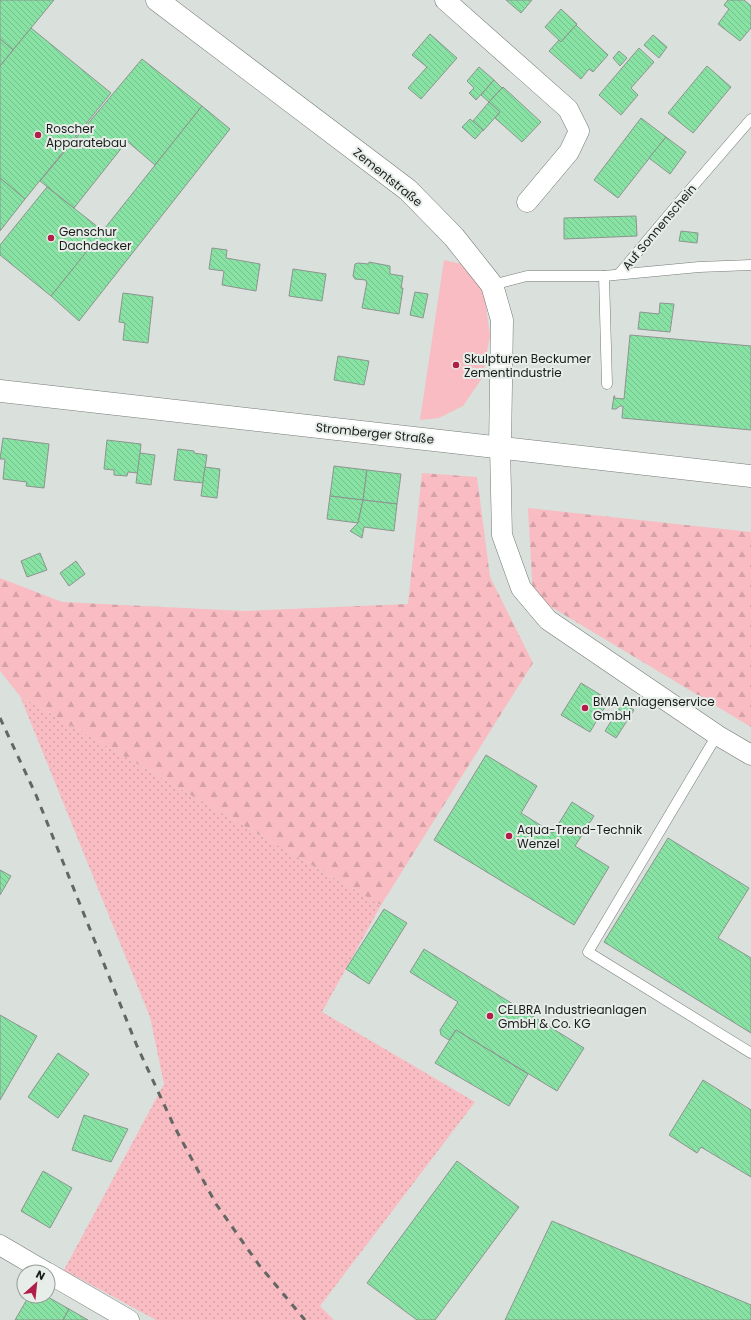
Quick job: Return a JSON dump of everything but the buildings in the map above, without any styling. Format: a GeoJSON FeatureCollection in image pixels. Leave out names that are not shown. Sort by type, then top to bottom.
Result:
{"type":"FeatureCollection","features":[{"type":"Feature","properties":{"kind":"main road","name":"Zementstraße"},"geometry":{"type":"LineString","coordinates":[[157,0],[408,190],[454,237],[492,285],[502,320],[500,447]]}},
{"type":"Feature","properties":{"kind":"main road","name":"Stromberger Straße"},"geometry":{"type":"LineString","coordinates":[[0,391],[751,476]]}},
{"type":"Feature","properties":{"kind":"street"},"geometry":{"type":"LineString","coordinates":[[445,0],[568,109],[579,131],[569,152],[527,202]]}},
{"type":"Feature","properties":{"kind":"street"},"geometry":{"type":"LineString","coordinates":[[500,447],[502,535],[521,588],[548,620],[717,735],[751,755]]}},
{"type":"Feature","properties":{"kind":"street"},"geometry":{"type":"LineString","coordinates":[[0,1245],[33,1264]]}},
{"type":"Feature","properties":{"kind":"street"},"geometry":{"type":"LineString","coordinates":[[56,1277],[129,1320]]}},
{"type":"Feature","properties":{"kind":"lane","name":"Auf Sonnenschein"},"geometry":{"type":"LineString","coordinates":[[492,285],[527,276],[604,276],[619,274],[682,198],[751,119]]}},
{"type":"Feature","properties":{"kind":"lane"},"geometry":{"type":"LineString","coordinates":[[619,274],[751,265]]}},
{"type":"Feature","properties":{"kind":"lane"},"geometry":{"type":"LineString","coordinates":[[604,276],[607,384]]}},
{"type":"Feature","properties":{"kind":"lane"},"geometry":{"type":"LineString","coordinates":[[717,735],[588,952],[751,1053]]}},
{"type":"Feature","properties":{"kind":"green space"},"geometry":{"type":"Polygon","coordinates":[[[444,260],[470,266],[484,291],[490,336],[482,378],[463,406],[439,418],[420,420],[444,260]]]}},
{"type":"Feature","properties":{"kind":"green space"},"geometry":{"type":"Polygon","coordinates":[[[422,473],[477,477],[490,577],[533,663],[381,905],[20,696],[0,671],[0,578],[62,602],[245,611],[408,604],[422,473]]]}},
{"type":"Feature","properties":{"kind":"green space"},"geometry":{"type":"Polygon","coordinates":[[[528,508],[751,532],[751,727],[533,596],[528,508]]]}},
{"type":"Feature","properties":{"kind":"green space"},"geometry":{"type":"Polygon","coordinates":[[[20,696],[381,905],[322,1012],[475,1102],[320,1306],[334,1320],[156,1320],[64,1270],[164,1084],[150,1017],[20,696]]]}},
{"type":"Feature","properties":{"kind":"railway"},"geometry":{"type":"LineString","coordinates":[[0,718],[36,795],[137,1046],[174,1126],[216,1204],[259,1265],[305,1320]]}},
{"type":"Feature","properties":{"kind":"place","name":"Roscher Apparatebau"},"geometry":{"type":"Point","coordinates":[38,135]}},
{"type":"Feature","properties":{"kind":"place","name":"Genschur Dachdecker"},"geometry":{"type":"Point","coordinates":[51,238]}},
{"type":"Feature","properties":{"kind":"place","name":"Skulpturen Beckumer Zementindustrie"},"geometry":{"type":"Point","coordinates":[456,365]}},
{"type":"Feature","properties":{"kind":"place","name":"BMA Anlagenservice GmbH"},"geometry":{"type":"Point","coordinates":[585,708]}},
{"type":"Feature","properties":{"kind":"place","name":"Aqua-Trend-Technik Wenzel"},"geometry":{"type":"Point","coordinates":[509,836]}},
{"type":"Feature","properties":{"kind":"place","name":"CELBRA Industrieanlagen GmbH & Co. KG"},"geometry":{"type":"Point","coordinates":[490,1016]}}]}
